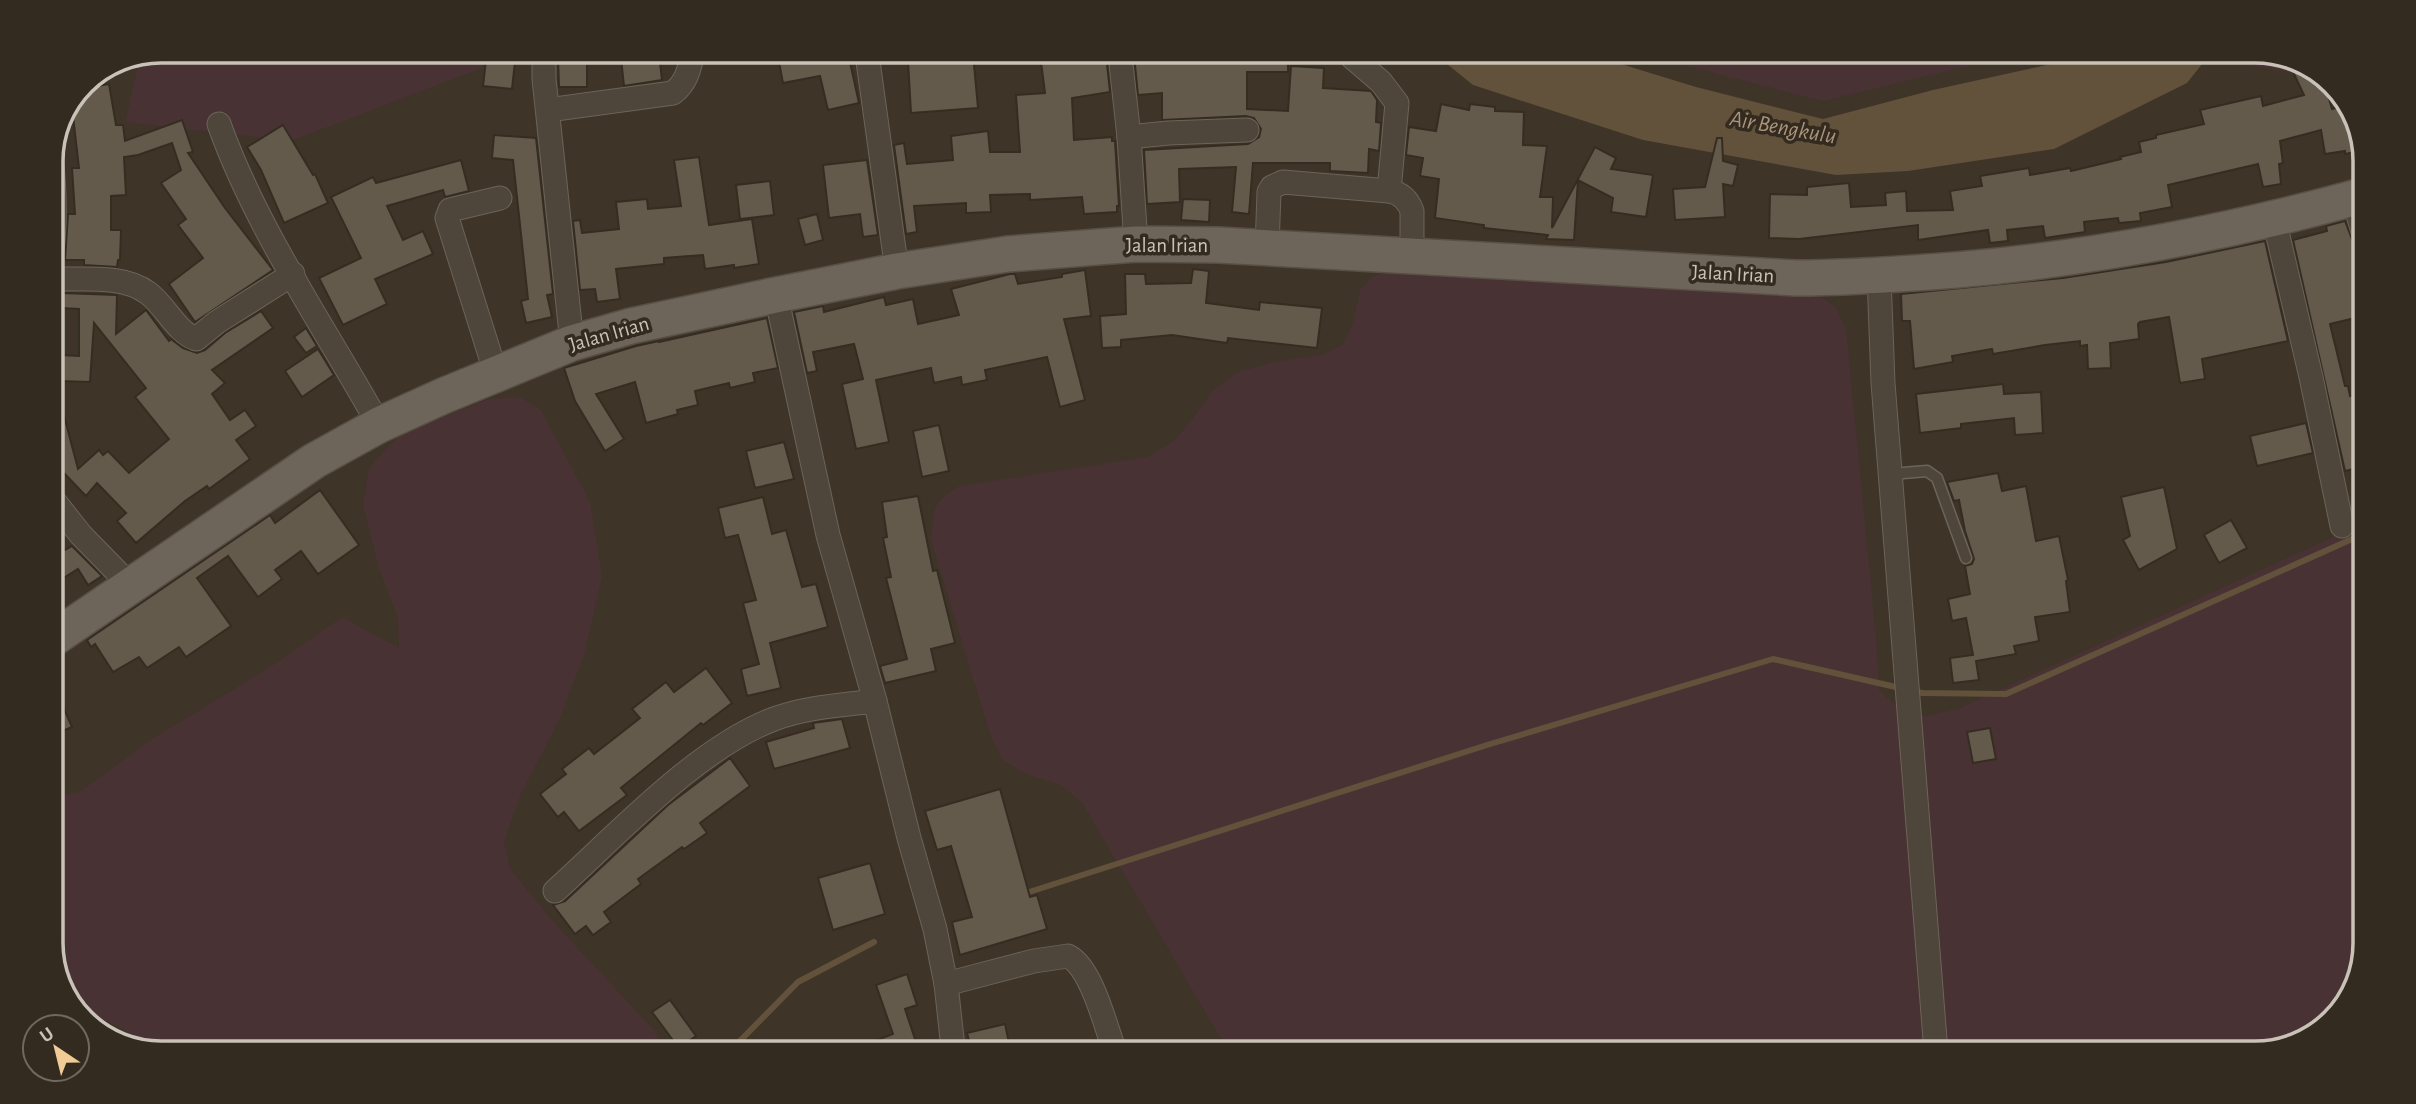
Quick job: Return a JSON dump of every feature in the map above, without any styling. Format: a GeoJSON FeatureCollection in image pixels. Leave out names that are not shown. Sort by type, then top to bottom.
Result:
{"type":"FeatureCollection","features":[{"type":"Feature","properties":{"kind":"main road","name":"Jalan Irian"},"geometry":{"type":"LineString","coordinates":[[63,632],[314,461],[380,425],[496,374],[572,343],[631,326],[897,271],[1008,254],[1136,244],[1267,248],[1796,278],[1879,276],[2060,260],[2135,248],[2274,219],[2353,198]]}},
{"type":"Feature","properties":{"kind":"street"},"geometry":{"type":"LineString","coordinates":[[544,63],[572,343]]}},
{"type":"Feature","properties":{"kind":"street"},"geometry":{"type":"LineString","coordinates":[[548,110],[673,93],[683,83],[690,63]]}},
{"type":"Feature","properties":{"kind":"street"},"geometry":{"type":"LineString","coordinates":[[868,63],[897,271]]}},
{"type":"Feature","properties":{"kind":"street"},"geometry":{"type":"LineString","coordinates":[[1121,63],[1136,244]]}},
{"type":"Feature","properties":{"kind":"street"},"geometry":{"type":"LineString","coordinates":[[1359,63],[1381,82],[1396,103],[1389,191]]}},
{"type":"Feature","properties":{"kind":"street"},"geometry":{"type":"LineString","coordinates":[[219,124],[235,167],[380,425]]}},
{"type":"Feature","properties":{"kind":"street"},"geometry":{"type":"LineString","coordinates":[[1129,137],[1168,132],[1247,130]]}},
{"type":"Feature","properties":{"kind":"street"},"geometry":{"type":"LineString","coordinates":[[1267,248],[1269,192],[1278,183],[1389,191],[1405,198],[1412,211],[1412,256]]}},
{"type":"Feature","properties":{"kind":"street"},"geometry":{"type":"LineString","coordinates":[[496,374],[447,218],[450,210],[500,198]]}},
{"type":"Feature","properties":{"kind":"street"},"geometry":{"type":"LineString","coordinates":[[2274,219],[2342,526]]}},
{"type":"Feature","properties":{"kind":"street"},"geometry":{"type":"LineString","coordinates":[[63,280],[129,283],[148,293],[187,334],[196,338],[293,274]]}},
{"type":"Feature","properties":{"kind":"street"},"geometry":{"type":"LineString","coordinates":[[1879,276],[1883,383],[1935,1041]]}},
{"type":"Feature","properties":{"kind":"street"},"geometry":{"type":"LineString","coordinates":[[776,295],[828,535],[935,929],[946,984],[952,1041]]}},
{"type":"Feature","properties":{"kind":"street"},"geometry":{"type":"LineString","coordinates":[[63,512],[81,535],[131,586]]}},
{"type":"Feature","properties":{"kind":"street"},"geometry":{"type":"LineString","coordinates":[[555,891],[673,784],[712,754],[753,728],[810,710],[875,701]]}},
{"type":"Feature","properties":{"kind":"street"},"geometry":{"type":"LineString","coordinates":[[946,984],[1034,961],[1068,956],[1077,962],[1090,983],[1111,1041]]}},
{"type":"Feature","properties":{"kind":"lane"},"geometry":{"type":"LineString","coordinates":[[1891,474],[1927,471],[1937,478],[1966,558]]}},
{"type":"Feature","properties":{"kind":"shaded area"},"geometry":{"type":"Polygon","coordinates":[[[481,63],[482,68],[291,141],[125,122],[138,66],[148,64],[481,63]]]}},
{"type":"Feature","properties":{"kind":"shaded area"},"geometry":{"type":"Polygon","coordinates":[[[1675,63],[1981,63],[1823,101],[1675,63]]]}},
{"type":"Feature","properties":{"kind":"shaded area"},"geometry":{"type":"Polygon","coordinates":[[[2247,65],[2274,65],[2302,75],[2247,65]]]}},
{"type":"Feature","properties":{"kind":"shaded area"},"geometry":{"type":"Polygon","coordinates":[[[1402,269],[1558,283],[1820,296],[1836,307],[1846,329],[1879,690],[1893,703],[1926,716],[1958,709],[2353,528],[2353,943],[2346,981],[2333,1003],[2310,1025],[2298,1031],[2281,1038],[2255,1041],[1222,1041],[1083,804],[1061,785],[1026,774],[1003,760],[991,737],[931,540],[934,513],[943,497],[959,486],[1147,457],[1175,440],[1213,390],[1236,373],[1273,362],[1321,355],[1343,345],[1354,319],[1360,290],[1373,276],[1402,269]]]}},
{"type":"Feature","properties":{"kind":"shaded area"},"geometry":{"type":"Polygon","coordinates":[[[520,397],[541,410],[590,502],[602,576],[584,656],[559,720],[521,794],[504,842],[510,869],[560,929],[653,1029],[660,1041],[161,1041],[141,1039],[95,1015],[76,992],[68,975],[63,950],[63,795],[81,791],[152,739],[275,664],[342,617],[399,648],[398,617],[379,569],[363,504],[369,468],[400,434],[489,399],[520,397]]]}},
{"type":"Feature","properties":{"kind":"water","name":"Air Bengkulu"},"geometry":{"type":"Polygon","coordinates":[[[1446,63],[1618,63],[1696,87],[1823,119],[1933,90],[2055,63],[2203,63],[2187,83],[2054,149],[1908,171],[1836,175],[1643,140],[1473,85],[1446,63]]]}},
{"type":"Feature","properties":{"kind":"building"},"geometry":{"type":"Polygon","coordinates":[[[486,63],[515,63],[512,89],[483,86],[486,63]]]}},
{"type":"Feature","properties":{"kind":"building"},"geometry":{"type":"Polygon","coordinates":[[[558,63],[587,63],[587,87],[559,87],[558,63]]]}},
{"type":"Feature","properties":{"kind":"building"},"geometry":{"type":"Polygon","coordinates":[[[622,63],[660,63],[662,80],[624,86],[622,63]]]}},
{"type":"Feature","properties":{"kind":"building"},"geometry":{"type":"Polygon","coordinates":[[[779,63],[850,63],[859,103],[828,110],[820,76],[783,83],[779,63]]]}},
{"type":"Feature","properties":{"kind":"building"},"geometry":{"type":"Polygon","coordinates":[[[908,63],[974,63],[978,108],[911,113],[908,63]]]}},
{"type":"Feature","properties":{"kind":"building"},"geometry":{"type":"Polygon","coordinates":[[[1041,63],[1107,63],[1110,92],[1072,98],[1074,140],[1112,137],[1112,141],[1115,141],[1119,206],[1117,212],[1084,214],[1082,197],[1030,200],[1030,194],[990,195],[991,212],[966,213],[966,203],[914,206],[917,232],[906,234],[894,145],[904,143],[907,164],[953,160],[951,136],[988,131],[990,152],[1020,152],[1016,95],[1045,93],[1041,63]]]}},
{"type":"Feature","properties":{"kind":"building"},"geometry":{"type":"Polygon","coordinates":[[[1135,63],[1288,63],[1288,72],[1247,72],[1247,109],[1288,111],[1291,66],[1324,68],[1323,88],[1371,91],[1377,100],[1376,122],[1381,123],[1379,151],[1369,149],[1368,173],[1330,171],[1330,163],[1253,163],[1249,214],[1232,212],[1236,167],[1179,169],[1180,202],[1147,204],[1144,150],[1248,144],[1259,137],[1261,129],[1254,118],[1246,116],[1162,120],[1162,93],[1138,95],[1135,63]]]}},
{"type":"Feature","properties":{"kind":"building"},"geometry":{"type":"Polygon","coordinates":[[[2292,70],[2315,83],[2328,96],[2332,109],[2337,108],[2348,129],[2353,152],[2325,154],[2321,130],[2280,141],[2283,163],[2279,164],[2281,184],[2263,187],[2258,164],[2168,185],[2172,207],[2140,213],[2141,221],[2119,223],[2118,218],[2084,222],[2085,232],[2045,238],[2043,226],[2007,230],[2008,241],[1990,243],[1988,230],[1918,240],[1918,225],[1799,239],[1769,238],[1770,194],[1807,195],[1807,187],[1849,183],[1851,207],[1886,205],[1885,193],[1906,191],[1907,211],[1953,210],[1950,191],[1982,186],[1980,176],[2029,168],[2030,175],[2070,168],[2071,171],[2121,159],[2120,157],[2141,152],[2139,142],[2156,138],[2156,135],[2204,124],[2200,110],[2261,96],[2263,106],[2304,95],[2292,70]]]}},
{"type":"Feature","properties":{"kind":"building"},"geometry":{"type":"Polygon","coordinates":[[[109,84],[116,125],[123,125],[125,141],[182,120],[193,152],[188,153],[225,208],[273,270],[195,322],[169,284],[203,258],[178,225],[186,219],[161,183],[181,170],[172,143],[124,157],[126,195],[111,196],[111,230],[121,230],[120,260],[117,267],[84,265],[84,260],[65,260],[68,214],[75,214],[72,168],[79,168],[73,118],[83,101],[97,86],[109,84]]]}},
{"type":"Feature","properties":{"kind":"building"},"geometry":{"type":"Polygon","coordinates":[[[1441,104],[1469,110],[1470,104],[1495,107],[1495,111],[1524,112],[1523,145],[1547,146],[1540,197],[1553,197],[1552,228],[1595,147],[1616,158],[1611,169],[1653,175],[1646,217],[1611,212],[1613,198],[1578,180],[1574,240],[1546,239],[1548,235],[1484,228],[1484,225],[1435,218],[1439,179],[1420,176],[1423,158],[1406,155],[1409,127],[1436,131],[1441,104]]]}},
{"type":"Feature","properties":{"kind":"building"},"geometry":{"type":"Polygon","coordinates":[[[283,125],[313,175],[315,174],[328,203],[284,223],[261,170],[247,147],[283,125]]]}},
{"type":"Feature","properties":{"kind":"building"},"geometry":{"type":"Polygon","coordinates":[[[494,135],[536,138],[553,294],[547,295],[552,317],[526,323],[521,301],[528,299],[513,160],[492,158],[494,135]]]}},
{"type":"Feature","properties":{"kind":"building"},"geometry":{"type":"Polygon","coordinates":[[[1717,138],[1722,138],[1723,161],[1738,165],[1733,186],[1723,184],[1725,217],[1675,220],[1673,189],[1705,187],[1717,138]]]}},
{"type":"Feature","properties":{"kind":"building"},"geometry":{"type":"Polygon","coordinates":[[[699,157],[709,225],[752,219],[759,264],[705,269],[703,255],[664,258],[664,264],[616,269],[620,299],[597,302],[595,289],[580,290],[573,221],[580,220],[582,233],[619,229],[616,202],[647,199],[648,209],[681,206],[674,160],[699,157]]]}},
{"type":"Feature","properties":{"kind":"building"},"geometry":{"type":"Polygon","coordinates":[[[461,160],[469,191],[445,197],[443,190],[387,206],[403,240],[423,231],[433,254],[375,279],[387,304],[343,325],[319,278],[361,258],[331,197],[373,177],[376,183],[461,160]]]}},
{"type":"Feature","properties":{"kind":"building"},"geometry":{"type":"Polygon","coordinates":[[[867,160],[878,235],[863,237],[860,214],[829,218],[823,165],[867,160]]]}},
{"type":"Feature","properties":{"kind":"building"},"geometry":{"type":"Polygon","coordinates":[[[770,181],[774,215],[740,219],[736,185],[770,181]]]}},
{"type":"Feature","properties":{"kind":"building"},"geometry":{"type":"Polygon","coordinates":[[[1183,199],[1210,200],[1209,222],[1181,220],[1183,199]]]}},
{"type":"Feature","properties":{"kind":"building"},"geometry":{"type":"Polygon","coordinates":[[[817,214],[823,240],[805,245],[798,219],[817,214]]]}},
{"type":"Feature","properties":{"kind":"building"},"geometry":{"type":"Polygon","coordinates":[[[2345,221],[2353,242],[2353,318],[2330,324],[2345,386],[2348,386],[2350,396],[2353,395],[2353,469],[2345,471],[2293,240],[2327,231],[2326,226],[2345,221]]]}},
{"type":"Feature","properties":{"kind":"building"},"geometry":{"type":"Polygon","coordinates":[[[2265,241],[2288,341],[2202,359],[2205,379],[2180,383],[2169,317],[2140,322],[2139,339],[2110,343],[2111,368],[2088,369],[2087,345],[2080,346],[2080,341],[1993,354],[1992,349],[1952,356],[1953,362],[1914,369],[1910,321],[1902,321],[1901,294],[2063,278],[2166,262],[2265,241]]]}},
{"type":"Feature","properties":{"kind":"building"},"geometry":{"type":"Polygon","coordinates":[[[1193,269],[1209,271],[1206,303],[1259,310],[1260,302],[1322,308],[1317,348],[1228,338],[1227,343],[1172,335],[1121,340],[1121,347],[1102,348],[1100,316],[1126,314],[1125,274],[1145,274],[1146,284],[1191,283],[1193,269]]]}},
{"type":"Feature","properties":{"kind":"building"},"geometry":{"type":"Polygon","coordinates":[[[1085,270],[1091,316],[1064,319],[1085,400],[1060,407],[1047,357],[985,370],[987,380],[962,385],[961,377],[934,383],[931,368],[876,380],[889,442],[856,449],[842,384],[863,379],[854,344],[813,352],[817,371],[807,373],[794,312],[823,306],[824,312],[884,297],[886,305],[913,299],[918,324],[959,315],[951,289],[1010,274],[1015,274],[1018,284],[1062,277],[1062,274],[1085,270]]]}},
{"type":"Feature","properties":{"kind":"building"},"geometry":{"type":"Polygon","coordinates":[[[63,293],[117,295],[116,334],[146,310],[169,341],[171,339],[183,348],[197,353],[261,311],[273,328],[212,370],[225,383],[212,394],[230,420],[245,410],[256,426],[236,440],[250,459],[209,489],[207,486],[185,501],[136,543],[117,521],[126,513],[97,483],[86,496],[63,472],[63,412],[78,469],[99,450],[103,455],[108,451],[129,473],[169,439],[135,397],[146,388],[94,323],[90,382],[63,381],[63,355],[79,356],[79,309],[63,308],[63,293]]]}},
{"type":"Feature","properties":{"kind":"building"},"geometry":{"type":"Polygon","coordinates":[[[767,318],[778,368],[753,373],[755,382],[730,388],[729,383],[695,391],[698,405],[677,410],[678,414],[646,423],[635,382],[596,394],[624,439],[605,451],[575,401],[564,368],[636,346],[767,318]]]}},
{"type":"Feature","properties":{"kind":"building"},"geometry":{"type":"Polygon","coordinates":[[[306,328],[317,346],[306,353],[294,337],[306,328]]]}},
{"type":"Feature","properties":{"kind":"building"},"geometry":{"type":"Polygon","coordinates":[[[318,349],[334,375],[302,397],[285,371],[318,349]]]}},
{"type":"Feature","properties":{"kind":"building"},"geometry":{"type":"Polygon","coordinates":[[[2003,384],[2004,394],[2041,392],[2043,433],[2015,435],[2014,418],[1961,424],[1961,428],[1920,433],[1916,394],[2003,384]]]}},
{"type":"Feature","properties":{"kind":"building"},"geometry":{"type":"Polygon","coordinates":[[[2306,423],[2313,453],[2257,466],[2250,436],[2306,423]]]}},
{"type":"Feature","properties":{"kind":"building"},"geometry":{"type":"Polygon","coordinates":[[[939,425],[949,471],[922,477],[913,431],[939,425]]]}},
{"type":"Feature","properties":{"kind":"building"},"geometry":{"type":"Polygon","coordinates":[[[784,442],[794,479],[755,488],[746,451],[784,442]]]}},
{"type":"Feature","properties":{"kind":"building"},"geometry":{"type":"Polygon","coordinates":[[[1998,473],[2002,491],[2026,486],[2036,541],[2059,536],[2068,580],[2070,612],[2035,617],[2039,641],[2014,646],[2016,654],[1976,661],[1979,680],[1953,683],[1950,658],[1973,655],[1966,618],[1952,621],[1948,599],[1970,594],[1965,566],[1972,564],[1974,559],[1959,500],[1954,501],[1947,482],[1998,473]]]}},
{"type":"Feature","properties":{"kind":"building"},"geometry":{"type":"Polygon","coordinates":[[[2164,487],[2177,549],[2139,570],[2123,540],[2130,536],[2121,497],[2164,487]]]}},
{"type":"Feature","properties":{"kind":"building"},"geometry":{"type":"Polygon","coordinates":[[[320,490],[359,545],[318,574],[301,551],[275,570],[282,579],[258,597],[228,556],[197,578],[231,626],[186,657],[179,647],[147,668],[139,657],[113,672],[95,644],[91,647],[87,640],[270,515],[275,523],[320,490]]]}},
{"type":"Feature","properties":{"kind":"building"},"geometry":{"type":"Polygon","coordinates":[[[918,496],[933,571],[937,570],[955,643],[931,649],[936,671],[885,683],[880,666],[907,659],[886,578],[891,577],[883,538],[887,537],[882,502],[918,496]]]}},
{"type":"Feature","properties":{"kind":"building"},"geometry":{"type":"Polygon","coordinates":[[[763,497],[772,534],[786,530],[802,587],[816,584],[828,627],[770,643],[781,688],[747,696],[741,669],[759,664],[743,603],[756,600],[738,535],[725,538],[718,508],[763,497]]]}},
{"type":"Feature","properties":{"kind":"building"},"geometry":{"type":"Polygon","coordinates":[[[2231,520],[2247,548],[2219,563],[2204,535],[2231,520]]]}},
{"type":"Feature","properties":{"kind":"building"},"geometry":{"type":"Polygon","coordinates":[[[72,546],[102,576],[88,585],[78,569],[63,578],[63,547],[65,550],[72,546]]]}},
{"type":"Feature","properties":{"kind":"building"},"geometry":{"type":"Polygon","coordinates":[[[706,668],[732,703],[703,725],[701,723],[621,788],[627,795],[579,831],[564,812],[558,817],[540,794],[566,774],[562,769],[589,748],[594,754],[640,718],[632,709],[666,682],[674,692],[706,668]]]}},
{"type":"Feature","properties":{"kind":"building"},"geometry":{"type":"Polygon","coordinates":[[[63,706],[72,727],[63,731],[63,706]]]}},
{"type":"Feature","properties":{"kind":"building"},"geometry":{"type":"Polygon","coordinates":[[[842,719],[850,748],[774,769],[766,742],[814,728],[813,723],[842,719]]]}},
{"type":"Feature","properties":{"kind":"building"},"geometry":{"type":"Polygon","coordinates":[[[1990,728],[1996,759],[1973,763],[1967,732],[1990,728]]]}},
{"type":"Feature","properties":{"kind":"building"},"geometry":{"type":"Polygon","coordinates":[[[730,758],[750,786],[700,823],[707,833],[684,849],[682,847],[638,879],[641,884],[604,912],[611,922],[593,935],[586,926],[575,934],[553,905],[565,901],[668,805],[730,758]]]}},
{"type":"Feature","properties":{"kind":"building"},"geometry":{"type":"Polygon","coordinates":[[[1000,789],[1030,897],[1037,895],[1047,929],[960,955],[952,922],[972,917],[951,846],[937,850],[925,811],[1000,789]]]}},
{"type":"Feature","properties":{"kind":"building"},"geometry":{"type":"Polygon","coordinates":[[[870,863],[885,914],[833,930],[818,878],[870,863]]]}},
{"type":"Feature","properties":{"kind":"building"},"geometry":{"type":"Polygon","coordinates":[[[907,974],[917,1005],[905,1009],[916,1041],[875,1041],[893,1034],[876,985],[907,974]]]}},
{"type":"Feature","properties":{"kind":"building"},"geometry":{"type":"Polygon","coordinates":[[[670,1000],[696,1036],[689,1041],[674,1041],[652,1012],[670,1000]]]}},
{"type":"Feature","properties":{"kind":"building"},"geometry":{"type":"Polygon","coordinates":[[[1005,1024],[1009,1041],[969,1041],[967,1033],[1005,1024]]]}},
{"type":"Feature","properties":{"kind":"waterway"},"geometry":{"type":"LineString","coordinates":[[1023,894],[1487,745],[1773,659],[1922,693],[2006,694],[2353,539]]}},
{"type":"Feature","properties":{"kind":"waterway"},"geometry":{"type":"LineString","coordinates":[[740,1041],[798,982],[874,942]]}}]}
